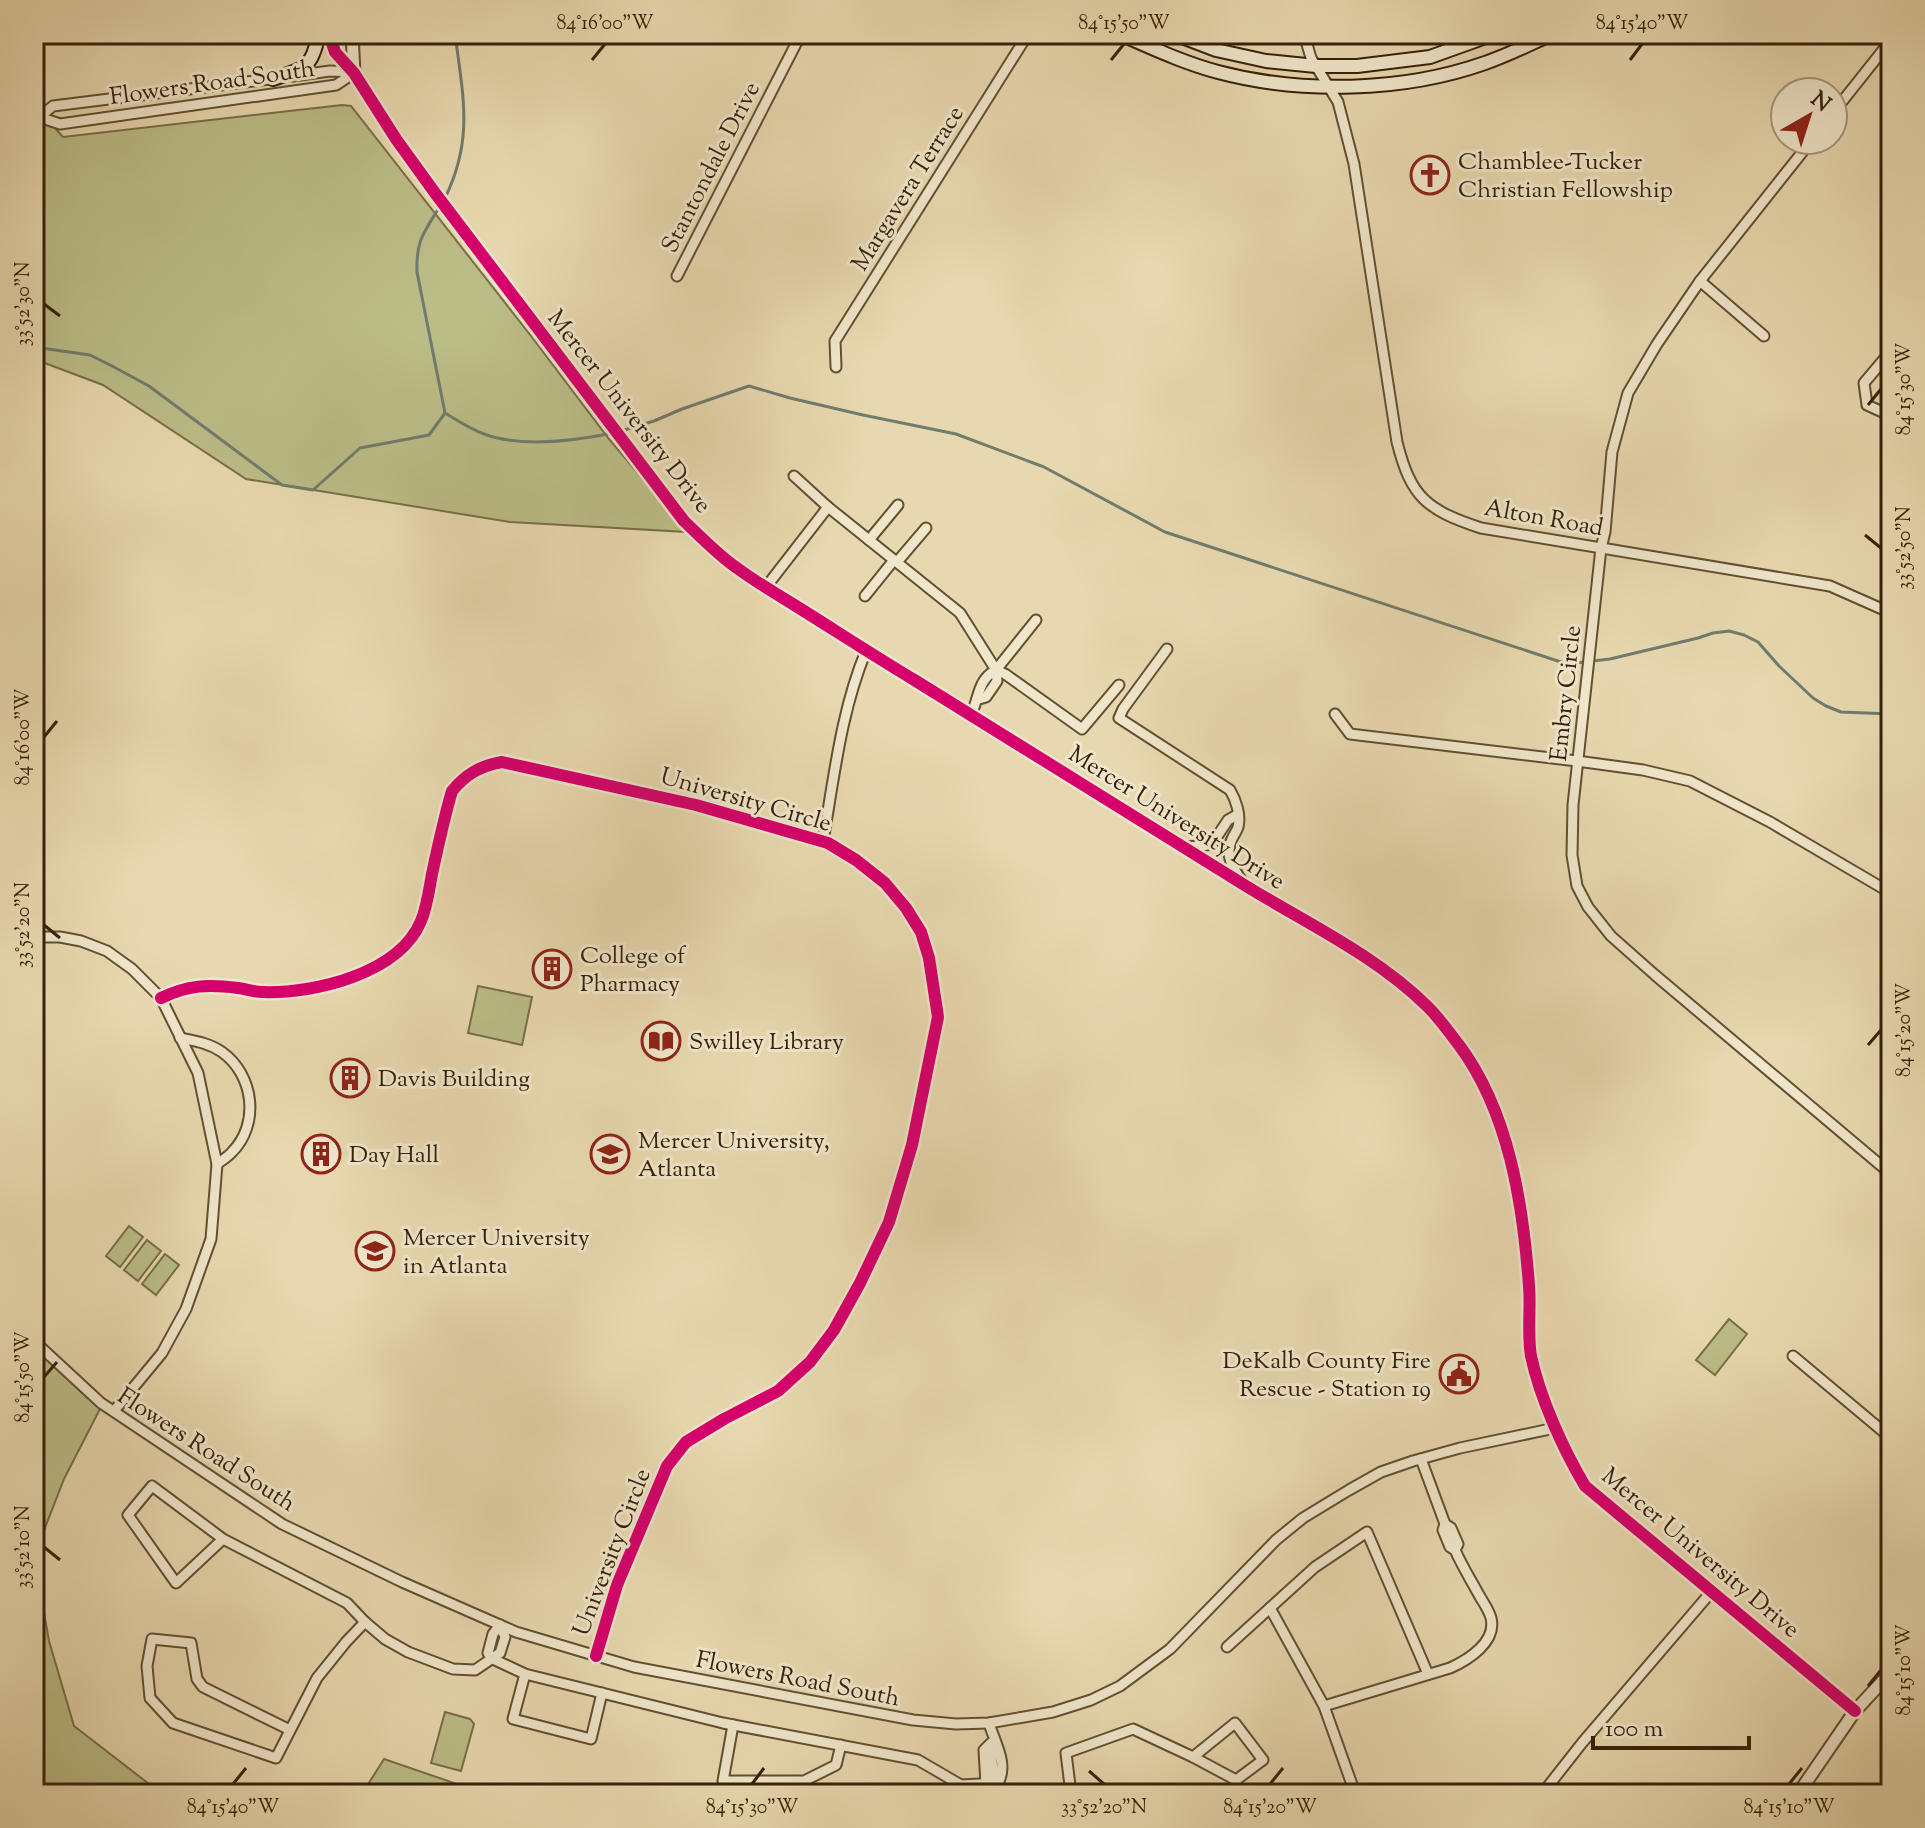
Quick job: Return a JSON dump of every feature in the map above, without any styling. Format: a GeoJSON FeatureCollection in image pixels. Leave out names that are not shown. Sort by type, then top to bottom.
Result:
{"type":"FeatureCollection","features":[{"type":"Feature","properties":{"kind":"main road"},"geometry":{"type":"LineString","coordinates":[[273,79],[305,68],[318,42],[316,34]]}},
{"type":"Feature","properties":{"kind":"main road"},"geometry":{"type":"LineString","coordinates":[[1120,34],[1180,60],[1218,72],[1302,87],[1404,83],[1440,76],[1486,63],[1552,34]]}},
{"type":"Feature","properties":{"kind":"main road"},"geometry":{"type":"LineString","coordinates":[[1174,34],[1216,50],[1266,61],[1316,66],[1357,66],[1430,57],[1492,34]]}},
{"type":"Feature","properties":{"kind":"street","name":"Mercer University Drive"},"geometry":{"type":"LineString","coordinates":[[329,34],[335,52],[354,73],[435,193],[684,521],[735,567],[1244,885],[1353,947],[1399,980],[1430,1009],[1461,1048],[1486,1090],[1504,1140],[1518,1189],[1525,1233],[1528,1332],[1532,1358],[1568,1458],[1585,1486],[1855,1711]]}},
{"type":"Feature","properties":{"kind":"street","name":"Mercer University Drive"},"geometry":{"type":"LineString","coordinates":[[352,34],[354,73]]}},
{"type":"Feature","properties":{"kind":"street","name":"Stantondale Drive"},"geometry":{"type":"LineString","coordinates":[[677,276],[801,34]]}},
{"type":"Feature","properties":{"kind":"street","name":"Margavera Terrace"},"geometry":{"type":"LineString","coordinates":[[836,367],[835,341],[1028,34]]}},
{"type":"Feature","properties":{"kind":"street","name":"Alton Road"},"geometry":{"type":"LineString","coordinates":[[1304,34],[1308,50],[1338,102],[1354,164],[1397,442],[1403,469],[1413,488],[1427,503],[1481,528],[1830,586],[1891,613]]}},
{"type":"Feature","properties":{"kind":"street"},"geometry":{"type":"LineString","coordinates":[[1849,93],[1891,40]]}},
{"type":"Feature","properties":{"kind":"street","name":"Flowers Road South"},"geometry":{"type":"LineString","coordinates":[[37,117],[53,106],[330,71],[354,73]]}},
{"type":"Feature","properties":{"kind":"street","name":"Flowers Road South"},"geometry":{"type":"LineString","coordinates":[[37,117],[60,124],[336,85],[354,73]]}},
{"type":"Feature","properties":{"kind":"street"},"geometry":{"type":"LineString","coordinates":[[34,94],[37,117]]}},
{"type":"Feature","properties":{"kind":"street","name":"Embry Circle"},"geometry":{"type":"LineString","coordinates":[[1799,156],[1700,281],[1628,393],[1612,452],[1577,761],[1572,855],[1577,886],[1588,907],[1611,936],[1891,1174]]}},
{"type":"Feature","properties":{"kind":"street"},"geometry":{"type":"LineString","coordinates":[[1700,281],[1764,336]]}},
{"type":"Feature","properties":{"kind":"street"},"geometry":{"type":"LineString","coordinates":[[1891,351],[1864,383],[1867,405],[1891,416]]}},
{"type":"Feature","properties":{"kind":"street"},"geometry":{"type":"LineString","coordinates":[[794,476],[960,613],[996,670],[1082,729],[1119,685]]}},
{"type":"Feature","properties":{"kind":"street"},"geometry":{"type":"LineString","coordinates":[[869,540],[898,505]]}},
{"type":"Feature","properties":{"kind":"street"},"geometry":{"type":"LineString","coordinates":[[766,587],[828,507]]}},
{"type":"Feature","properties":{"kind":"street"},"geometry":{"type":"LineString","coordinates":[[865,596],[926,528]]}},
{"type":"Feature","properties":{"kind":"street"},"geometry":{"type":"LineString","coordinates":[[971,715],[979,699],[978,690],[988,674],[996,670],[1036,620]]}},
{"type":"Feature","properties":{"kind":"street"},"geometry":{"type":"LineString","coordinates":[[1167,649],[1119,718],[1230,790],[1238,803],[1239,826],[1228,853],[1232,868],[1244,885]]}},
{"type":"Feature","properties":{"kind":"street"},"geometry":{"type":"LineString","coordinates":[[823,841],[843,727],[866,651]]}},
{"type":"Feature","properties":{"kind":"street"},"geometry":{"type":"LineString","coordinates":[[1335,714],[1350,734],[1643,770],[1690,781],[1770,822],[1891,893]]}},
{"type":"Feature","properties":{"kind":"street","name":"University Circle"},"geometry":{"type":"LineString","coordinates":[[161,998],[181,988],[205,985],[260,992],[328,986],[389,960],[420,924],[452,791],[474,770],[502,762],[696,805],[823,841],[856,860],[885,883],[914,920],[925,945],[938,1017],[912,1145],[889,1222],[834,1330],[810,1362],[778,1391],[686,1442],[667,1466],[617,1585],[596,1656]]}},
{"type":"Feature","properties":{"kind":"street"},"geometry":{"type":"LineString","coordinates":[[1183,847],[1212,844],[1228,820],[1237,815]]}},
{"type":"Feature","properties":{"kind":"street"},"geometry":{"type":"LineString","coordinates":[[1217,837],[1230,845]]}},
{"type":"Feature","properties":{"kind":"street"},"geometry":{"type":"LineString","coordinates":[[39,937],[81,941],[107,951],[132,969],[161,998],[198,1073],[217,1164],[211,1239],[186,1309],[162,1353],[114,1411]]}},
{"type":"Feature","properties":{"kind":"street"},"geometry":{"type":"LineString","coordinates":[[180,1038],[207,1043],[224,1054],[238,1068],[247,1085],[251,1113],[243,1138],[232,1153],[217,1164]]}},
{"type":"Feature","properties":{"kind":"street","name":"Flowers Road South"},"geometry":{"type":"LineString","coordinates":[[34,1341],[89,1393],[282,1524],[516,1632],[634,1667],[913,1720],[956,1724],[989,1723],[1053,1712],[1091,1700],[1120,1686],[1170,1649],[1249,1566],[1303,1518],[1381,1472],[1460,1448],[1555,1428]]}},
{"type":"Feature","properties":{"kind":"street"},"geometry":{"type":"LineString","coordinates":[[1793,1356],[1891,1438]]}},
{"type":"Feature","properties":{"kind":"street"},"geometry":{"type":"LineString","coordinates":[[1324,1706],[1463,1662],[1487,1640],[1492,1628],[1491,1616],[1462,1567],[1455,1550],[1458,1544],[1451,1528],[1445,1524],[1421,1459]]}},
{"type":"Feature","properties":{"kind":"street"},"geometry":{"type":"LineString","coordinates":[[223,1539],[176,1583],[128,1515],[152,1486],[223,1539],[347,1603],[385,1639],[408,1652],[453,1669],[475,1670],[493,1659]]}},
{"type":"Feature","properties":{"kind":"street"},"geometry":{"type":"LineString","coordinates":[[1227,1647],[1315,1567],[1367,1532],[1428,1674]]}},
{"type":"Feature","properties":{"kind":"street"},"geometry":{"type":"LineString","coordinates":[[1542,1794],[1712,1591]]}},
{"type":"Feature","properties":{"kind":"street"},"geometry":{"type":"LineString","coordinates":[[1270,1608],[1324,1706],[1354,1794]]}},
{"type":"Feature","properties":{"kind":"street"},"geometry":{"type":"LineString","coordinates":[[290,1730],[203,1687],[197,1679],[191,1643],[152,1639],[147,1666],[150,1698],[173,1723],[276,1758],[317,1678],[365,1622]]}},
{"type":"Feature","properties":{"kind":"street"},"geometry":{"type":"LineString","coordinates":[[500,1625],[493,1634],[488,1653],[493,1659],[525,1674],[733,1725],[918,1760],[961,1785],[998,1783]]}},
{"type":"Feature","properties":{"kind":"street"},"geometry":{"type":"LineString","coordinates":[[1798,1794],[1855,1711],[1891,1672]]}},
{"type":"Feature","properties":{"kind":"street"},"geometry":{"type":"LineString","coordinates":[[525,1674],[513,1719],[591,1739],[602,1693]]}},
{"type":"Feature","properties":{"kind":"street"},"geometry":{"type":"LineString","coordinates":[[989,1723],[994,1777],[999,1794]]}},
{"type":"Feature","properties":{"kind":"street"},"geometry":{"type":"LineString","coordinates":[[1193,1757],[1235,1723],[1263,1760],[1236,1780]]}},
{"type":"Feature","properties":{"kind":"street"},"geometry":{"type":"LineString","coordinates":[[733,1725],[723,1781],[804,1781],[836,1765],[841,1745]]}},
{"type":"Feature","properties":{"kind":"street"},"geometry":{"type":"LineString","coordinates":[[1071,1794],[1066,1753],[1133,1729],[1236,1780]]}},
{"type":"Feature","properties":{"kind":"street"},"geometry":{"type":"LineString","coordinates":[[986,1784],[984,1750],[992,1741]]}},
{"type":"Feature","properties":{"kind":"street"},"geometry":{"type":"LineString","coordinates":[[1236,1780],[1237,1794]]}},
{"type":"Feature","properties":{"kind":"green space"},"geometry":{"type":"Polygon","coordinates":[[[34,105],[63,137],[351,106],[609,439],[688,532],[510,522],[246,479],[103,385],[34,359],[34,105]]]}},
{"type":"Feature","properties":{"kind":"green space"},"geometry":{"type":"Polygon","coordinates":[[[478,986],[532,997],[522,1045],[468,1033],[478,986]]]}},
{"type":"Feature","properties":{"kind":"green space"},"geometry":{"type":"Polygon","coordinates":[[[129,1226],[143,1237],[120,1267],[106,1256],[129,1226]]]}},
{"type":"Feature","properties":{"kind":"green space"},"geometry":{"type":"Polygon","coordinates":[[[147,1240],[161,1251],[138,1281],[124,1270],[147,1240]]]}},
{"type":"Feature","properties":{"kind":"green space"},"geometry":{"type":"Polygon","coordinates":[[[165,1254],[179,1265],[156,1295],[142,1284],[165,1254]]]}},
{"type":"Feature","properties":{"kind":"green space"},"geometry":{"type":"Polygon","coordinates":[[[1729,1319],[1747,1334],[1715,1375],[1696,1360],[1729,1319]]]}},
{"type":"Feature","properties":{"kind":"green space"},"geometry":{"type":"Polygon","coordinates":[[[34,1338],[101,1407],[64,1479],[34,1556],[34,1338]]]}},
{"type":"Feature","properties":{"kind":"green space"},"geometry":{"type":"Polygon","coordinates":[[[34,1557],[49,1641],[74,1726],[162,1794],[34,1794],[34,1557]]]}},
{"type":"Feature","properties":{"kind":"green space"},"geometry":{"type":"Polygon","coordinates":[[[445,1712],[470,1719],[474,1724],[461,1771],[431,1763],[445,1712]]]}},
{"type":"Feature","properties":{"kind":"green space"},"geometry":{"type":"Polygon","coordinates":[[[384,1759],[486,1794],[362,1794],[384,1759]]]}},
{"type":"Feature","properties":{"kind":"waterway"},"geometry":{"type":"LineString","coordinates":[[445,198],[454,177],[463,137],[463,98],[455,34]]}},
{"type":"Feature","properties":{"kind":"waterway"},"geometry":{"type":"LineString","coordinates":[[34,347],[90,355],[112,366],[149,386],[282,485],[313,490],[360,448],[429,435],[445,413],[417,272],[421,240],[437,211]]}},
{"type":"Feature","properties":{"kind":"waterway"},"geometry":{"type":"LineString","coordinates":[[621,431],[749,386],[863,415],[956,434],[1044,467],[1165,532],[1567,664],[1610,659],[1729,631],[1758,642],[1779,666],[1826,706],[1841,712],[1891,714]]}},
{"type":"Feature","properties":{"kind":"waterway"},"geometry":{"type":"LineString","coordinates":[[445,413],[479,432],[515,441],[565,441],[613,433]]}},
{"type":"Feature","properties":{"kind":"cycle path"},"geometry":{"type":"LineString","coordinates":[[329,34],[335,52],[354,73],[435,193],[684,521],[716,552],[759,583],[871,653],[1340,941],[1408,988],[1432,1011],[1476,1071],[1502,1129],[1523,1223],[1531,1356],[1553,1423],[1585,1486],[1855,1711]]}},
{"type":"Feature","properties":{"kind":"cycle path"},"geometry":{"type":"LineString","coordinates":[[161,998],[180,990],[208,986],[262,992],[305,989],[352,977],[394,955],[410,939],[423,916],[452,791],[474,772],[502,762],[696,805],[828,843],[885,883],[906,908],[921,932],[929,958],[938,1017],[912,1145],[889,1222],[834,1330],[810,1362],[778,1391],[686,1442],[667,1466],[617,1585],[596,1656]]}},
{"type":"Feature","properties":{"kind":"place","name":"Chamblee-Tucker Christian Fellowship"},"geometry":{"type":"Point","coordinates":[1430,175]}},
{"type":"Feature","properties":{"kind":"place","name":"College of Pharmacy"},"geometry":{"type":"Point","coordinates":[552,969]}},
{"type":"Feature","properties":{"kind":"place","name":"Swilley Library"},"geometry":{"type":"Point","coordinates":[661,1041]}},
{"type":"Feature","properties":{"kind":"place","name":"Davis Building"},"geometry":{"type":"Point","coordinates":[350,1078]}},
{"type":"Feature","properties":{"kind":"place","name":"Day Hall"},"geometry":{"type":"Point","coordinates":[321,1154]}},
{"type":"Feature","properties":{"kind":"place","name":"Mercer University, Atlanta"},"geometry":{"type":"Point","coordinates":[610,1154]}},
{"type":"Feature","properties":{"kind":"place","name":"Mercer University in Atlanta"},"geometry":{"type":"Point","coordinates":[375,1251]}},
{"type":"Feature","properties":{"kind":"place","name":"DeKalb County Fire Rescue - Station 19"},"geometry":{"type":"Point","coordinates":[1459,1374]}}]}
